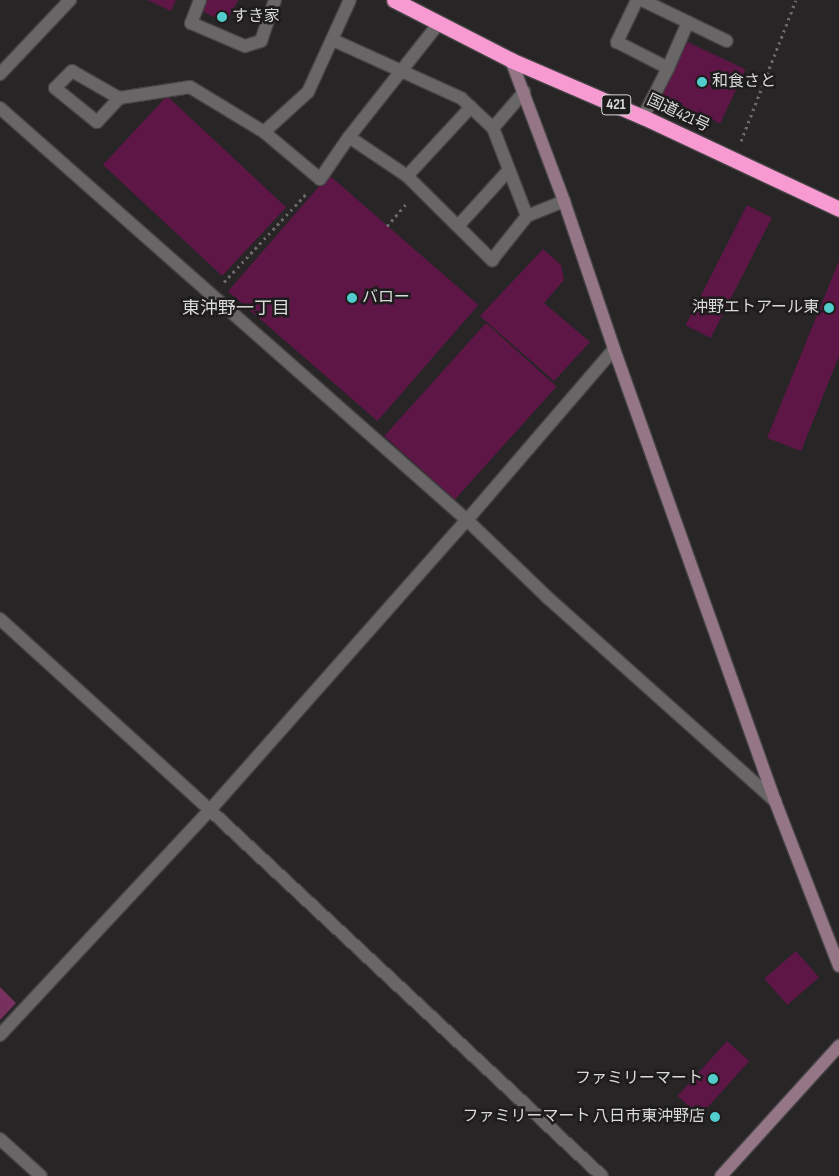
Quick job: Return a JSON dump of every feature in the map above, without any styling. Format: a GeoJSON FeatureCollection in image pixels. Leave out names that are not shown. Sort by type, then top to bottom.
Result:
{"type":"FeatureCollection","features":[{"type":"Feature","properties":{"kind":"highway","name":"国道421号"},"geometry":{"type":"LineString","coordinates":[[394,0],[511,60],[643,117],[839,209]]}},
{"type":"Feature","properties":{"kind":"street"},"geometry":{"type":"LineString","coordinates":[[0,74],[70,0]]}},
{"type":"Feature","properties":{"kind":"street"},"geometry":{"type":"LineString","coordinates":[[200,0],[191,23],[245,46],[261,41],[275,0]]}},
{"type":"Feature","properties":{"kind":"street"},"geometry":{"type":"LineString","coordinates":[[264,132],[308,92],[350,0]]}},
{"type":"Feature","properties":{"kind":"street"},"geometry":{"type":"LineString","coordinates":[[637,0],[618,42],[668,68]]}},
{"type":"Feature","properties":{"kind":"street"},"geometry":{"type":"LineString","coordinates":[[642,0],[727,41]]}},
{"type":"Feature","properties":{"kind":"street"},"geometry":{"type":"LineString","coordinates":[[643,117],[668,68],[688,22]]}},
{"type":"Feature","properties":{"kind":"street"},"geometry":{"type":"LineString","coordinates":[[119,98],[72,71],[55,88],[97,122],[119,98],[190,87],[264,132],[320,179],[349,138],[439,23]]}},
{"type":"Feature","properties":{"kind":"street"},"geometry":{"type":"LineString","coordinates":[[332,40],[461,98],[471,107],[493,128],[527,216]]}},
{"type":"Feature","properties":{"kind":"street"},"geometry":{"type":"LineString","coordinates":[[511,60],[564,201],[614,349],[775,800],[839,966]]}},
{"type":"Feature","properties":{"kind":"street"},"geometry":{"type":"LineString","coordinates":[[493,128],[524,92]]}},
{"type":"Feature","properties":{"kind":"street"},"geometry":{"type":"LineString","coordinates":[[407,176],[471,107]]}},
{"type":"Feature","properties":{"kind":"street"},"geometry":{"type":"LineString","coordinates":[[0,108],[467,520],[548,598],[775,800]]}},
{"type":"Feature","properties":{"kind":"street"},"geometry":{"type":"LineString","coordinates":[[349,138],[407,176],[492,260],[527,216],[564,201]]}},
{"type":"Feature","properties":{"kind":"street"},"geometry":{"type":"LineString","coordinates":[[458,226],[509,170]]}},
{"type":"Feature","properties":{"kind":"street"},"geometry":{"type":"LineString","coordinates":[[0,1035],[210,810],[467,520],[614,349]]}},
{"type":"Feature","properties":{"kind":"street"},"geometry":{"type":"LineString","coordinates":[[0,619],[210,810],[602,1176]]}},
{"type":"Feature","properties":{"kind":"street"},"geometry":{"type":"LineString","coordinates":[[721,1176],[839,1046]]}},
{"type":"Feature","properties":{"kind":"street"},"geometry":{"type":"LineString","coordinates":[[0,1139],[41,1176]]}},
{"type":"Feature","properties":{"kind":"path"},"geometry":{"type":"LineString","coordinates":[[742,141],[796,0]]}},
{"type":"Feature","properties":{"kind":"path"},"geometry":{"type":"LineString","coordinates":[[213,294],[320,179]]}},
{"type":"Feature","properties":{"kind":"shaded area"},"geometry":{"type":"Polygon","coordinates":[[[0,987],[16,1003],[0,1020],[0,987]]]}},
{"type":"Feature","properties":{"kind":"building"},"geometry":{"type":"Polygon","coordinates":[[[147,0],[176,0],[171,11],[147,0]]]}},
{"type":"Feature","properties":{"kind":"building","name":"すき家"},"geometry":{"type":"Polygon","coordinates":[[[206,0],[238,0],[226,23],[200,10],[206,0]]]}},
{"type":"Feature","properties":{"kind":"building","name":"和食さと"},"geometry":{"type":"Polygon","coordinates":[[[683,40],[746,69],[720,124],[658,94],[683,40]]]}},
{"type":"Feature","properties":{"kind":"building"},"geometry":{"type":"Polygon","coordinates":[[[167,96],[286,207],[222,276],[103,165],[167,96]]]}},
{"type":"Feature","properties":{"kind":"building","name":"バロー"},"geometry":{"type":"Polygon","coordinates":[[[329,175],[478,305],[377,421],[228,291],[329,175]]]}},
{"type":"Feature","properties":{"kind":"building"},"geometry":{"type":"Polygon","coordinates":[[[747,205],[772,218],[711,338],[686,325],[747,205]]]}},
{"type":"Feature","properties":{"kind":"building"},"geometry":{"type":"Polygon","coordinates":[[[543,249],[561,265],[564,280],[544,303],[590,342],[554,381],[480,316],[543,249]]]}},
{"type":"Feature","properties":{"kind":"building","name":"沖野エトアール東"},"geometry":{"type":"Polygon","coordinates":[[[839,261],[839,356],[801,451],[767,438],[839,261]]]}},
{"type":"Feature","properties":{"kind":"building"},"geometry":{"type":"Polygon","coordinates":[[[486,323],[557,387],[455,500],[384,436],[486,323]]]}},
{"type":"Feature","properties":{"kind":"building"},"geometry":{"type":"Polygon","coordinates":[[[796,951],[819,977],[787,1005],[764,979],[796,951]]]}},
{"type":"Feature","properties":{"kind":"building","name":"ファミリーマート"},"geometry":{"type":"Polygon","coordinates":[[[727,1041],[749,1061],[700,1116],[677,1096],[727,1041]]]}},
{"type":"Feature","properties":{"kind":"place","name":"すき家"},"geometry":{"type":"Point","coordinates":[222,17]}},
{"type":"Feature","properties":{"kind":"place","name":"和食さと"},"geometry":{"type":"Point","coordinates":[702,82]}},
{"type":"Feature","properties":{"kind":"place","name":"バロー"},"geometry":{"type":"Point","coordinates":[352,298]}},
{"type":"Feature","properties":{"kind":"place","name":"沖野エトアール東"},"geometry":{"type":"Point","coordinates":[829,308]}},
{"type":"Feature","properties":{"kind":"place","name":"ファミリーマート"},"geometry":{"type":"Point","coordinates":[713,1079]}},
{"type":"Feature","properties":{"kind":"place","name":"ファミリーマート 八日市東沖野店"},"geometry":{"type":"Point","coordinates":[715,1117]}},
{"type":"Feature","properties":{"kind":"district","name":"東沖野一丁目"},"geometry":{"type":"Point","coordinates":[236,309]}}]}
